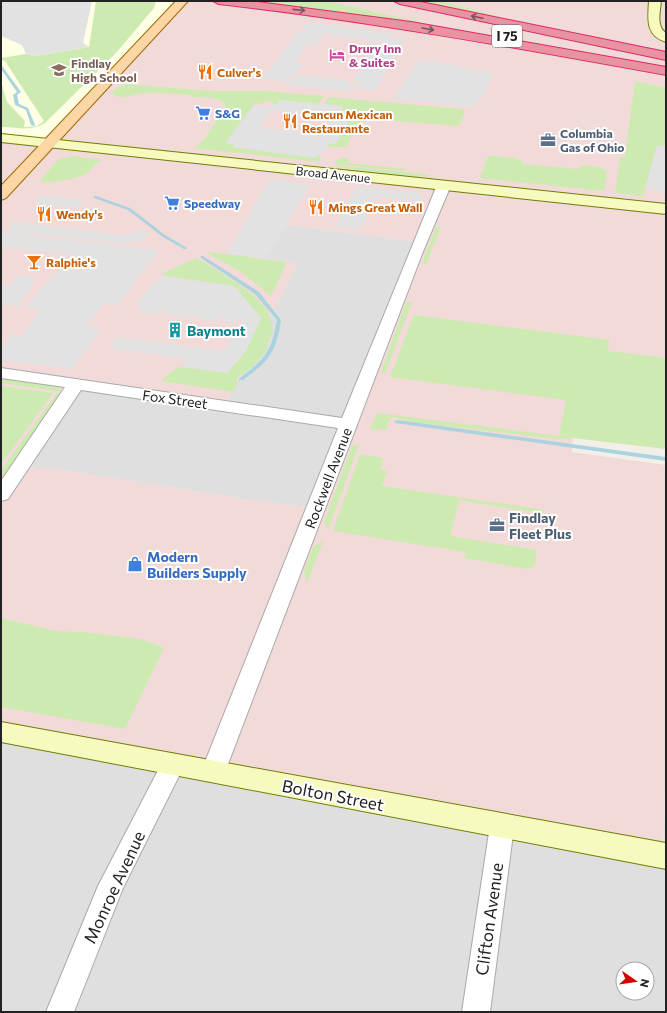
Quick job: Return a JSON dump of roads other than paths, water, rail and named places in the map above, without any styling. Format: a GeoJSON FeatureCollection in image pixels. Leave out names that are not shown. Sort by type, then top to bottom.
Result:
{"type":"FeatureCollection","features":[{"type":"Feature","properties":{"kind":"highway"},"geometry":{"type":"LineString","coordinates":[[219,1],[309,11],[411,26],[666,70]]}},
{"type":"Feature","properties":{"kind":"highway"},"geometry":{"type":"LineString","coordinates":[[453,1],[556,27],[636,50]]}},
{"type":"Feature","properties":{"kind":"highway","name":"I 75"},"geometry":{"type":"LineString","coordinates":[[396,6],[666,70]]}},
{"type":"Feature","properties":{"kind":"highway","name":"I 75"},"geometry":{"type":"LineString","coordinates":[[396,6],[666,56]]}},
{"type":"Feature","properties":{"kind":"main road"},"geometry":{"type":"LineString","coordinates":[[1,195],[182,1]]}},
{"type":"Feature","properties":{"kind":"main road"},"geometry":{"type":"LineString","coordinates":[[656,1],[654,29],[666,38]]}},
{"type":"Feature","properties":{"kind":"main road","name":"Broad Avenue"},"geometry":{"type":"LineString","coordinates":[[1,138],[666,209]]}},
{"type":"Feature","properties":{"kind":"main road","name":"Bolton Street"},"geometry":{"type":"LineString","coordinates":[[1,732],[666,856]]}},
{"type":"Feature","properties":{"kind":"street","name":"Rockwell Avenue"},"geometry":{"type":"LineString","coordinates":[[213,772],[348,424],[444,185]]}},
{"type":"Feature","properties":{"kind":"street","name":"Fox Street"},"geometry":{"type":"LineString","coordinates":[[1,373],[348,424]]}},
{"type":"Feature","properties":{"kind":"street"},"geometry":{"type":"LineString","coordinates":[[1,495],[76,384]]}},
{"type":"Feature","properties":{"kind":"street","name":"Monroe Avenue"},"geometry":{"type":"LineString","coordinates":[[60,1012],[111,886],[173,764]]}},
{"type":"Feature","properties":{"kind":"street","name":"Clifton Avenue"},"geometry":{"type":"LineString","coordinates":[[476,1012],[502,826]]}},
{"type":"Feature","properties":{"kind":"waterway"},"geometry":{"type":"LineString","coordinates":[[1,67],[19,92],[15,95],[17,105],[27,109],[33,125]]}},
{"type":"Feature","properties":{"kind":"waterway"},"geometry":{"type":"LineString","coordinates":[[95,197],[129,209],[164,236],[185,248]]}},
{"type":"Feature","properties":{"kind":"waterway"},"geometry":{"type":"LineString","coordinates":[[202,257],[257,293],[279,320],[275,340],[269,355],[264,361],[241,379]]}},
{"type":"Feature","properties":{"kind":"waterway"},"geometry":{"type":"LineString","coordinates":[[397,422],[666,459]]}},
{"type":"Feature","properties":{"kind":"place","name":"Drury Inn & Suites"},"geometry":{"type":"Point","coordinates":[337,55]}},
{"type":"Feature","properties":{"kind":"place","name":"Findlay High School"},"geometry":{"type":"Point","coordinates":[59,70]}},
{"type":"Feature","properties":{"kind":"place","name":"Culver's"},"geometry":{"type":"Point","coordinates":[205,72]}},
{"type":"Feature","properties":{"kind":"place","name":"S&G"},"geometry":{"type":"Point","coordinates":[203,113]}},
{"type":"Feature","properties":{"kind":"place","name":"Cancun Mexican Restaurante"},"geometry":{"type":"Point","coordinates":[290,121]}},
{"type":"Feature","properties":{"kind":"place","name":"Columbia Gas of Ohio"},"geometry":{"type":"Point","coordinates":[548,140]}},
{"type":"Feature","properties":{"kind":"place","name":"Speedway"},"geometry":{"type":"Point","coordinates":[172,203]}},
{"type":"Feature","properties":{"kind":"place","name":"Mings Great Wall"},"geometry":{"type":"Point","coordinates":[316,207]}},
{"type":"Feature","properties":{"kind":"place","name":"Wendy's"},"geometry":{"type":"Point","coordinates":[44,214]}},
{"type":"Feature","properties":{"kind":"place","name":"Ralphie's"},"geometry":{"type":"Point","coordinates":[34,262]}},
{"type":"Feature","properties":{"kind":"place","name":"Baymont"},"geometry":{"type":"Point","coordinates":[175,330]}},
{"type":"Feature","properties":{"kind":"place","name":"Findlay Fleet Plus"},"geometry":{"type":"Point","coordinates":[497,525]}},
{"type":"Feature","properties":{"kind":"place","name":"Modern Builders Supply"},"geometry":{"type":"Point","coordinates":[135,564]}}]}
